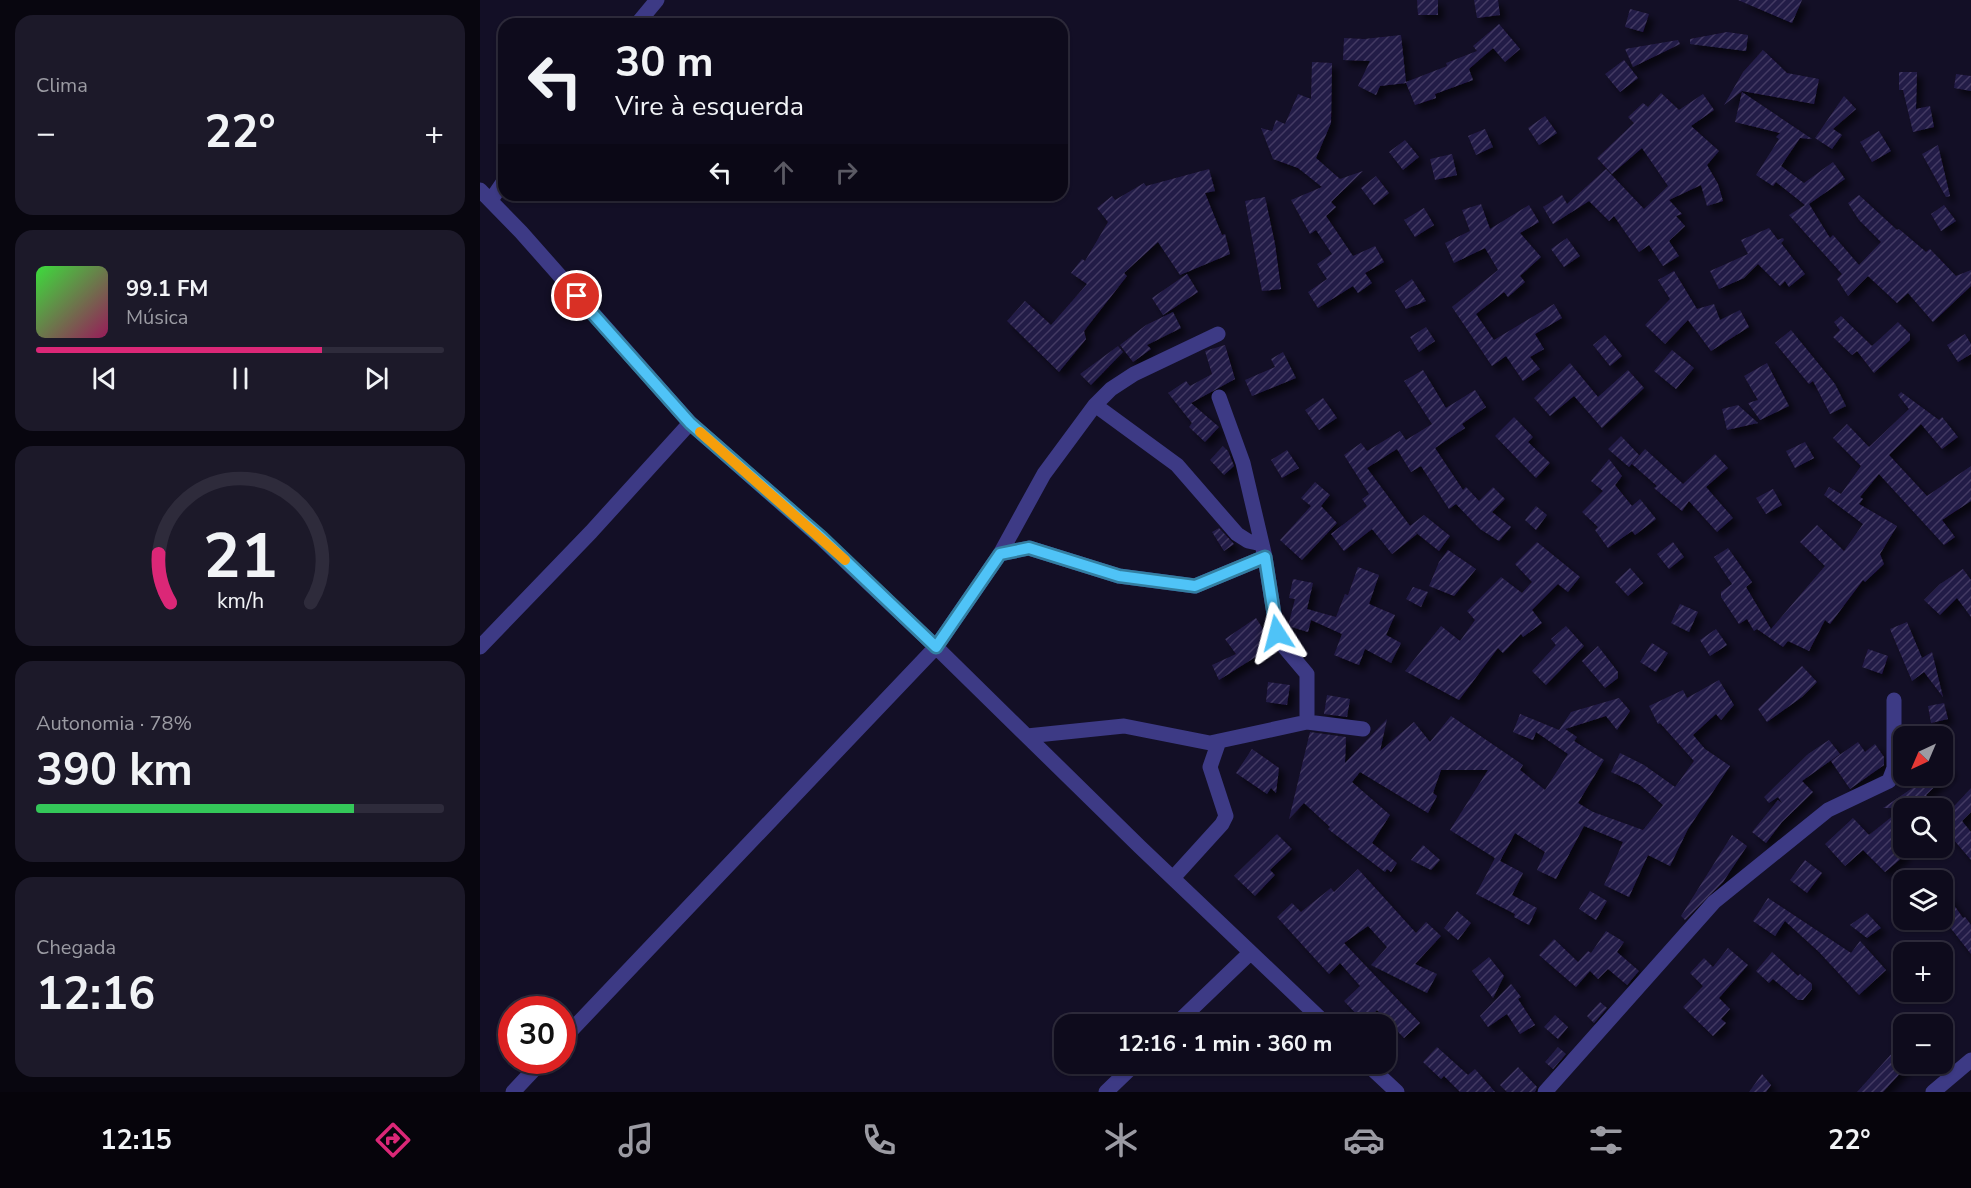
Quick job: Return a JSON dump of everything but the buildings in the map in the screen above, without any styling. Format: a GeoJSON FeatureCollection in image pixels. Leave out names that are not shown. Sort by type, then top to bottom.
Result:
{"type":"FeatureCollection","features":[{"type":"Feature","properties":{"kind":"street"},"geometry":{"type":"LineString","coordinates":[[642,18],[657,0]]}},
{"type":"Feature","properties":{"kind":"street"},"geometry":{"type":"LineString","coordinates":[[498,186],[485,195],[690,423],[822,538],[1315,1014]]}},
{"type":"Feature","properties":{"kind":"street"},"geometry":{"type":"LineString","coordinates":[[576,1025],[936,647],[1000,554],[1044,474],[1095,405],[1111,389],[1134,374],[1218,334]]}},
{"type":"Feature","properties":{"kind":"street"},"geometry":{"type":"LineString","coordinates":[[1219,397],[1243,463],[1264,550],[1280,642],[1307,674],[1307,722]]}},
{"type":"Feature","properties":{"kind":"street"},"geometry":{"type":"LineString","coordinates":[[1095,405],[1177,465],[1237,534],[1264,550]]}},
{"type":"Feature","properties":{"kind":"street"},"geometry":{"type":"LineString","coordinates":[[480,647],[591,532],[690,423]]}},
{"type":"Feature","properties":{"kind":"street"},"geometry":{"type":"LineString","coordinates":[[1000,554],[1029,548],[1119,576],[1195,586],[1264,550]]}},
{"type":"Feature","properties":{"kind":"street"},"geometry":{"type":"LineString","coordinates":[[1545,1092],[1714,902],[1828,810],[1889,781],[1894,768],[1894,700]]}},
{"type":"Feature","properties":{"kind":"street"},"geometry":{"type":"LineString","coordinates":[[1027,736],[1124,726],[1202,742],[1219,741],[1307,722],[1363,729]]}},
{"type":"Feature","properties":{"kind":"street"},"geometry":{"type":"LineString","coordinates":[[1173,878],[1222,824],[1226,816],[1210,767],[1219,741]]}},
{"type":"Feature","properties":{"kind":"street"},"geometry":{"type":"LineString","coordinates":[[1186,1014],[1250,953]]}},
{"type":"Feature","properties":{"kind":"street"},"geometry":{"type":"LineString","coordinates":[[1933,1092],[1971,1060]]}},
{"type":"Feature","properties":{"kind":"street"},"geometry":{"type":"LineString","coordinates":[[513,1092],[530,1074]]}},
{"type":"Feature","properties":{"kind":"street"},"geometry":{"type":"LineString","coordinates":[[1106,1092],[1125,1074]]}},
{"type":"Feature","properties":{"kind":"street"},"geometry":{"type":"LineString","coordinates":[[1378,1074],[1397,1092]]}},
{"type":"Feature","properties":{"kind":"slow traffic"},"geometry":{"type":"LineString","coordinates":[[700,432],[845,560]]}},
{"type":"Feature","properties":{"kind":"route"},"geometry":{"type":"LineString","coordinates":[[577,296],[690,423],[741,470],[822,538],[936,647],[1000,554],[1029,548],[1119,576],[1195,586],[1265,557],[1277,633]]}}]}
